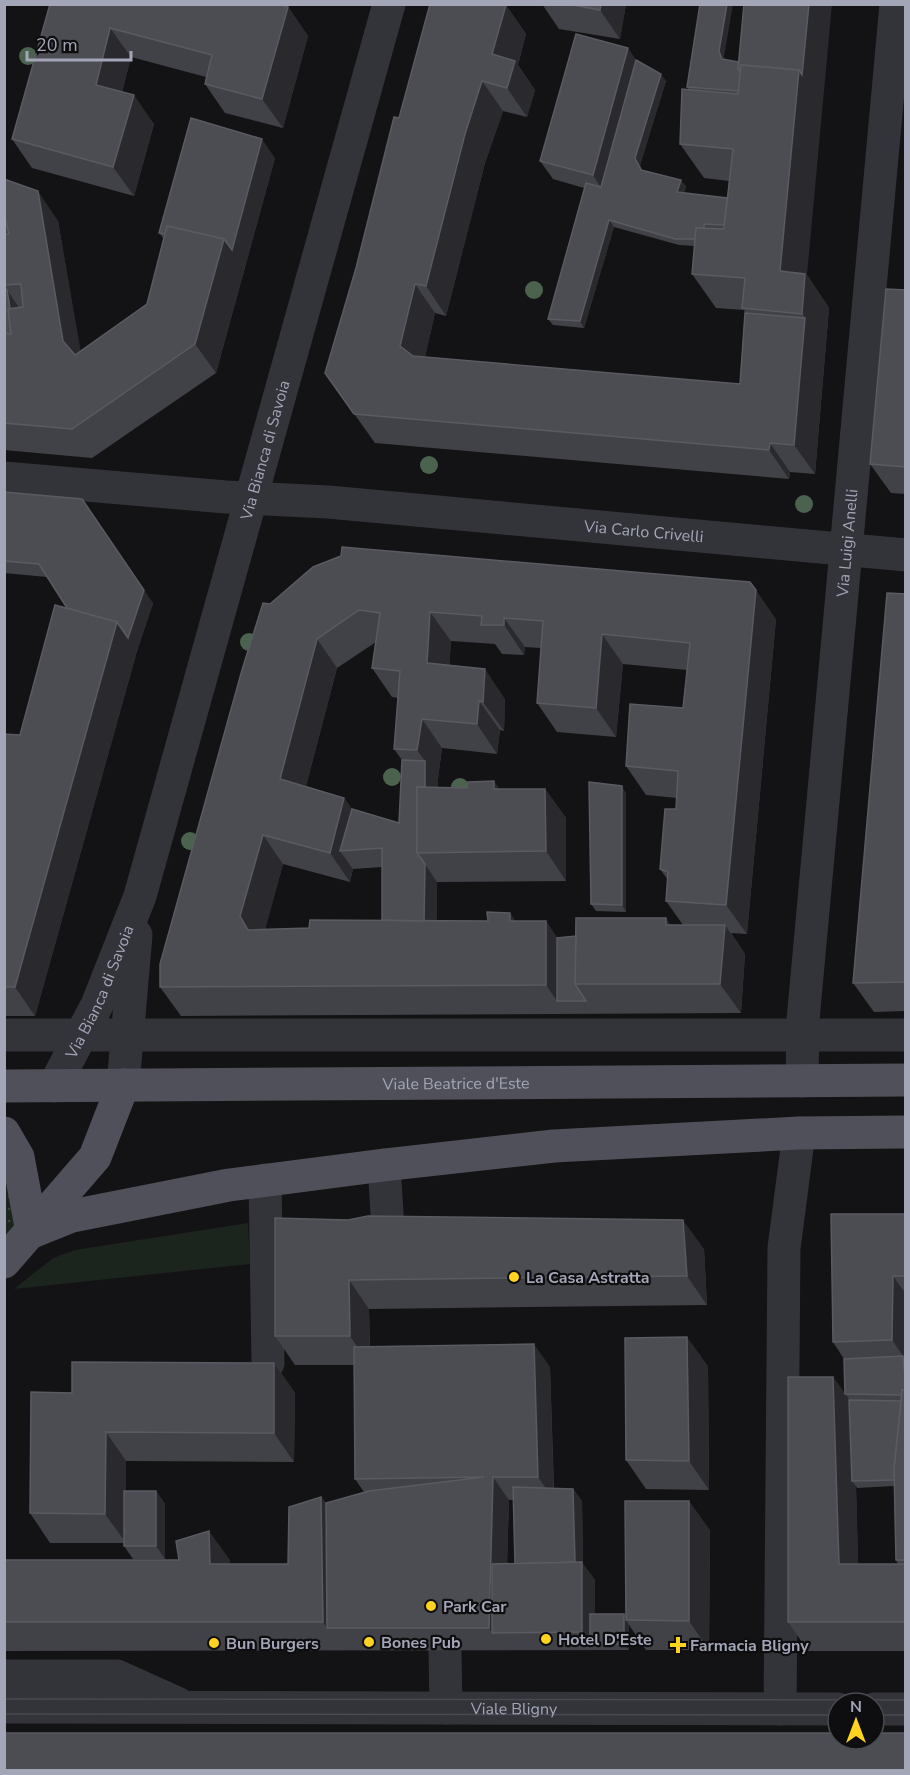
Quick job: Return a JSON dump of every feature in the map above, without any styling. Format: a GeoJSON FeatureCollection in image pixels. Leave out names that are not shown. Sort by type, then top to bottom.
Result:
{"type":"FeatureCollection","features":[{"type":"Feature","properties":{"kind":"main road","name":"Viale Beatrice d'Este"},"geometry":{"type":"LineString","coordinates":[[4,1086],[906,1080]]}},
{"type":"Feature","properties":{"kind":"main road"},"geometry":{"type":"LineString","coordinates":[[4,1262],[95,1157],[123,1085]]}},
{"type":"Feature","properties":{"kind":"main road"},"geometry":{"type":"LineString","coordinates":[[32,1232],[72,1216],[265,1180],[384,1165],[554,1146],[799,1133],[906,1132]]}},
{"type":"Feature","properties":{"kind":"main road"},"geometry":{"type":"LineString","coordinates":[[4,1133],[18,1157],[32,1232]]}},
{"type":"Feature","properties":{"kind":"street","name":"Via Bianca di Savoia"},"geometry":{"type":"LineString","coordinates":[[54,1086],[82,1035],[140,896],[389,4]]}},
{"type":"Feature","properties":{"kind":"street","name":"Via Luigi Anelli"},"geometry":{"type":"LineString","coordinates":[[802,1081],[801,1035],[848,550],[896,4]]}},
{"type":"Feature","properties":{"kind":"street","name":"Via Carlo Crivelli"},"geometry":{"type":"LineString","coordinates":[[4,478],[252,499],[328,502],[906,555]]}},
{"type":"Feature","properties":{"kind":"street","name":"Via Bianca di Savoia"},"geometry":{"type":"LineString","coordinates":[[123,1085],[140,896]]}},
{"type":"Feature","properties":{"kind":"street"},"geometry":{"type":"LineString","coordinates":[[4,1035],[906,1035]]}},
{"type":"Feature","properties":{"kind":"street"},"geometry":{"type":"LineString","coordinates":[[780,1709],[784,1248],[799,1133]]}},
{"type":"Feature","properties":{"kind":"street"},"geometry":{"type":"LineString","coordinates":[[384,1165],[389,1245]]}},
{"type":"Feature","properties":{"kind":"street"},"geometry":{"type":"LineString","coordinates":[[265,1180],[268,1363]]}},
{"type":"Feature","properties":{"kind":"street"},"geometry":{"type":"LineString","coordinates":[[446,1651],[446,1708]]}},
{"type":"Feature","properties":{"kind":"street","name":"Viale Bligny"},"geometry":{"type":"LineString","coordinates":[[4,1676],[117,1676],[190,1708]]}},
{"type":"Feature","properties":{"kind":"street","name":"Viale Bligny"},"geometry":{"type":"LineString","coordinates":[[4,1707],[826,1709]]}},
{"type":"Feature","properties":{"kind":"street"},"geometry":{"type":"LineString","coordinates":[[886,1709],[906,1709]]}},
{"type":"Feature","properties":{"kind":"shaded area"},"geometry":{"type":"Polygon","coordinates":[[[4,1147],[16,1186],[19,1212],[12,1236],[4,1247],[4,1147]]]}},
{"type":"Feature","properties":{"kind":"shaded area"},"geometry":{"type":"Polygon","coordinates":[[[248,1223],[250,1264],[14,1289],[53,1258],[75,1250],[248,1223]]]}},
{"type":"Feature","properties":{"kind":"building"},"geometry":{"type":"Polygon","coordinates":[[[50,4],[279,4],[288,7],[262,99],[205,84],[212,55],[110,28],[96,85],[134,95],[113,167],[12,139],[50,4]]]}},
{"type":"Feature","properties":{"kind":"building"},"geometry":{"type":"Polygon","coordinates":[[[430,4],[506,5],[492,54],[515,61],[507,88],[482,81],[465,134],[426,286],[415,284],[400,346],[413,356],[740,384],[745,313],[805,318],[794,445],[770,443],[769,450],[354,414],[325,373],[356,268],[394,117],[399,118],[430,4]]]}},
{"type":"Feature","properties":{"kind":"building"},"geometry":{"type":"Polygon","coordinates":[[[568,4],[601,4],[600,10],[568,4]]]}},
{"type":"Feature","properties":{"kind":"building"},"geometry":{"type":"Polygon","coordinates":[[[700,4],[727,4],[719,51],[722,59],[739,62],[738,69],[741,73],[739,91],[687,87],[700,4]]]}},
{"type":"Feature","properties":{"kind":"building"},"geometry":{"type":"Polygon","coordinates":[[[744,4],[809,4],[802,75],[799,70],[741,65],[741,70],[738,69],[744,4]]]}},
{"type":"Feature","properties":{"kind":"building"},"geometry":{"type":"Polygon","coordinates":[[[576,34],[628,48],[593,175],[540,161],[576,34]]]}},
{"type":"Feature","properties":{"kind":"building"},"geometry":{"type":"Polygon","coordinates":[[[636,60],[661,74],[635,158],[641,170],[681,180],[677,192],[727,198],[724,225],[704,224],[704,228],[696,228],[695,239],[675,239],[609,220],[580,321],[548,319],[586,183],[601,187],[636,60]]]}},
{"type":"Feature","properties":{"kind":"building"},"geometry":{"type":"Polygon","coordinates":[[[741,65],[799,70],[780,271],[805,274],[802,314],[742,308],[745,278],[692,274],[696,228],[724,229],[733,149],[680,144],[682,89],[738,94],[741,65]]]}},
{"type":"Feature","properties":{"kind":"building"},"geometry":{"type":"Polygon","coordinates":[[[191,118],[262,139],[232,250],[224,239],[167,226],[165,234],[159,233],[191,118]]]}},
{"type":"Feature","properties":{"kind":"building"},"geometry":{"type":"Polygon","coordinates":[[[4,179],[38,191],[63,341],[75,355],[147,304],[167,226],[224,239],[195,344],[72,429],[4,423],[4,333],[11,334],[8,309],[23,307],[21,284],[4,285],[4,234],[9,234],[4,214],[4,179]]]}},
{"type":"Feature","properties":{"kind":"building"},"geometry":{"type":"Polygon","coordinates":[[[4,287],[7,290],[10,308],[8,309],[11,334],[4,333],[4,287]]]}},
{"type":"Feature","properties":{"kind":"building"},"geometry":{"type":"Polygon","coordinates":[[[886,289],[906,290],[906,467],[870,464],[886,289]]]}},
{"type":"Feature","properties":{"kind":"building"},"geometry":{"type":"Polygon","coordinates":[[[4,492],[82,499],[144,590],[128,638],[117,622],[67,608],[39,564],[4,561],[4,492]]]}},
{"type":"Feature","properties":{"kind":"building"},"geometry":{"type":"Polygon","coordinates":[[[342,547],[750,582],[756,590],[726,905],[666,901],[668,872],[660,869],[665,809],[676,809],[678,771],[626,766],[630,704],[683,708],[690,643],[602,634],[596,708],[537,703],[543,621],[504,618],[504,625],[481,625],[482,616],[430,612],[427,663],[485,669],[483,702],[479,701],[477,724],[422,719],[417,750],[394,749],[400,671],[372,668],[380,613],[359,610],[317,639],[280,779],[344,798],[330,853],[263,835],[240,916],[248,930],[309,928],[310,920],[488,921],[487,912],[510,913],[510,921],[546,921],[546,985],[160,987],[160,964],[242,670],[263,603],[270,604],[313,567],[341,556],[342,547]]]}},
{"type":"Feature","properties":{"kind":"building"},"geometry":{"type":"Polygon","coordinates":[[[887,593],[906,594],[906,982],[853,983],[887,593]]]}},
{"type":"Feature","properties":{"kind":"building"},"geometry":{"type":"Polygon","coordinates":[[[55,605],[117,622],[15,987],[4,987],[4,734],[20,735],[55,605]]]}},
{"type":"Feature","properties":{"kind":"building"},"geometry":{"type":"Polygon","coordinates":[[[402,760],[425,761],[425,787],[417,787],[417,853],[425,864],[424,921],[382,920],[382,848],[340,851],[352,809],[399,823],[402,760]]]}},
{"type":"Feature","properties":{"kind":"building"},"geometry":{"type":"Polygon","coordinates":[[[494,781],[494,789],[545,789],[546,851],[417,853],[417,787],[467,788],[468,782],[494,781]]]}},
{"type":"Feature","properties":{"kind":"building"},"geometry":{"type":"Polygon","coordinates":[[[589,782],[622,786],[622,905],[591,904],[589,782]]]}},
{"type":"Feature","properties":{"kind":"building"},"geometry":{"type":"Polygon","coordinates":[[[576,918],[666,918],[666,925],[725,925],[720,984],[575,984],[576,918]]]}},
{"type":"Feature","properties":{"kind":"building"},"geometry":{"type":"Polygon","coordinates":[[[576,936],[575,984],[586,1001],[557,1001],[557,938],[576,936]]]}},
{"type":"Feature","properties":{"kind":"building"},"geometry":{"type":"Polygon","coordinates":[[[831,1214],[906,1214],[906,1276],[893,1276],[892,1340],[833,1342],[831,1214]]]}},
{"type":"Feature","properties":{"kind":"building"},"geometry":{"type":"Polygon","coordinates":[[[368,1216],[683,1220],[687,1276],[349,1280],[350,1336],[275,1336],[275,1218],[348,1220],[368,1216]]]}},
{"type":"Feature","properties":{"kind":"building"},"geometry":{"type":"Polygon","coordinates":[[[687,1337],[689,1461],[626,1460],[625,1338],[687,1337]]]}},
{"type":"Feature","properties":{"kind":"building"},"geometry":{"type":"Polygon","coordinates":[[[534,1344],[538,1477],[493,1477],[489,1628],[327,1628],[326,1503],[369,1491],[484,1477],[355,1479],[354,1347],[534,1344]]]}},
{"type":"Feature","properties":{"kind":"building"},"geometry":{"type":"Polygon","coordinates":[[[903,1356],[906,1390],[902,1390],[902,1395],[845,1394],[844,1359],[903,1356]]]}},
{"type":"Feature","properties":{"kind":"building"},"geometry":{"type":"Polygon","coordinates":[[[72,1362],[274,1363],[274,1433],[106,1432],[105,1514],[30,1513],[31,1392],[72,1393],[72,1362]]]}},
{"type":"Feature","properties":{"kind":"building"},"geometry":{"type":"Polygon","coordinates":[[[788,1377],[833,1377],[839,1564],[906,1564],[906,1622],[788,1622],[788,1377]]]}},
{"type":"Feature","properties":{"kind":"building"},"geometry":{"type":"Polygon","coordinates":[[[902,1390],[906,1390],[906,1560],[896,1560],[894,1468],[902,1390]]]}},
{"type":"Feature","properties":{"kind":"building"},"geometry":{"type":"Polygon","coordinates":[[[849,1400],[901,1401],[894,1480],[852,1481],[849,1400]]]}},
{"type":"Feature","properties":{"kind":"building"},"geometry":{"type":"Polygon","coordinates":[[[513,1487],[573,1489],[575,1562],[515,1564],[513,1487]]]}},
{"type":"Feature","properties":{"kind":"building"},"geometry":{"type":"Polygon","coordinates":[[[124,1491],[156,1491],[156,1546],[124,1546],[124,1491]]]}},
{"type":"Feature","properties":{"kind":"building"},"geometry":{"type":"Polygon","coordinates":[[[321,1497],[323,1622],[4,1622],[4,1560],[179,1560],[176,1541],[209,1531],[210,1564],[288,1564],[289,1507],[321,1497]]]}},
{"type":"Feature","properties":{"kind":"building"},"geometry":{"type":"Polygon","coordinates":[[[625,1501],[689,1501],[689,1621],[626,1620],[625,1501]]]}},
{"type":"Feature","properties":{"kind":"building"},"geometry":{"type":"Polygon","coordinates":[[[582,1562],[582,1632],[492,1633],[492,1564],[582,1562]]]}},
{"type":"Feature","properties":{"kind":"building"},"geometry":{"type":"Polygon","coordinates":[[[590,1614],[624,1614],[624,1644],[590,1644],[590,1614]]]}},
{"type":"Feature","properties":{"kind":"building"},"geometry":{"type":"Polygon","coordinates":[[[4,1733],[826,1733],[826,1751],[886,1751],[886,1733],[906,1733],[906,1770],[4,1770],[4,1733]]]}},
{"type":"Feature","properties":{"kind":"tram line"},"geometry":{"type":"LineString","coordinates":[[4,1699],[906,1700]]}},
{"type":"Feature","properties":{"kind":"tram line"},"geometry":{"type":"LineString","coordinates":[[4,1714],[826,1715]]}},
{"type":"Feature","properties":{"kind":"tram line"},"geometry":{"type":"LineString","coordinates":[[886,1715],[906,1715]]}},
{"type":"Feature","properties":{"kind":"place","name":"La Casa Astratta"},"geometry":{"type":"Point","coordinates":[514,1277]}},
{"type":"Feature","properties":{"kind":"place","name":"Park Car"},"geometry":{"type":"Point","coordinates":[431,1606]}},
{"type":"Feature","properties":{"kind":"place","name":"Hotel D'Este"},"geometry":{"type":"Point","coordinates":[546,1639]}},
{"type":"Feature","properties":{"kind":"place","name":"Bones Pub"},"geometry":{"type":"Point","coordinates":[369,1642]}},
{"type":"Feature","properties":{"kind":"place","name":"Bun Burgers"},"geometry":{"type":"Point","coordinates":[214,1643]}},
{"type":"Feature","properties":{"kind":"place","name":"Farmacia Bligny"},"geometry":{"type":"Point","coordinates":[678,1645]}}]}
